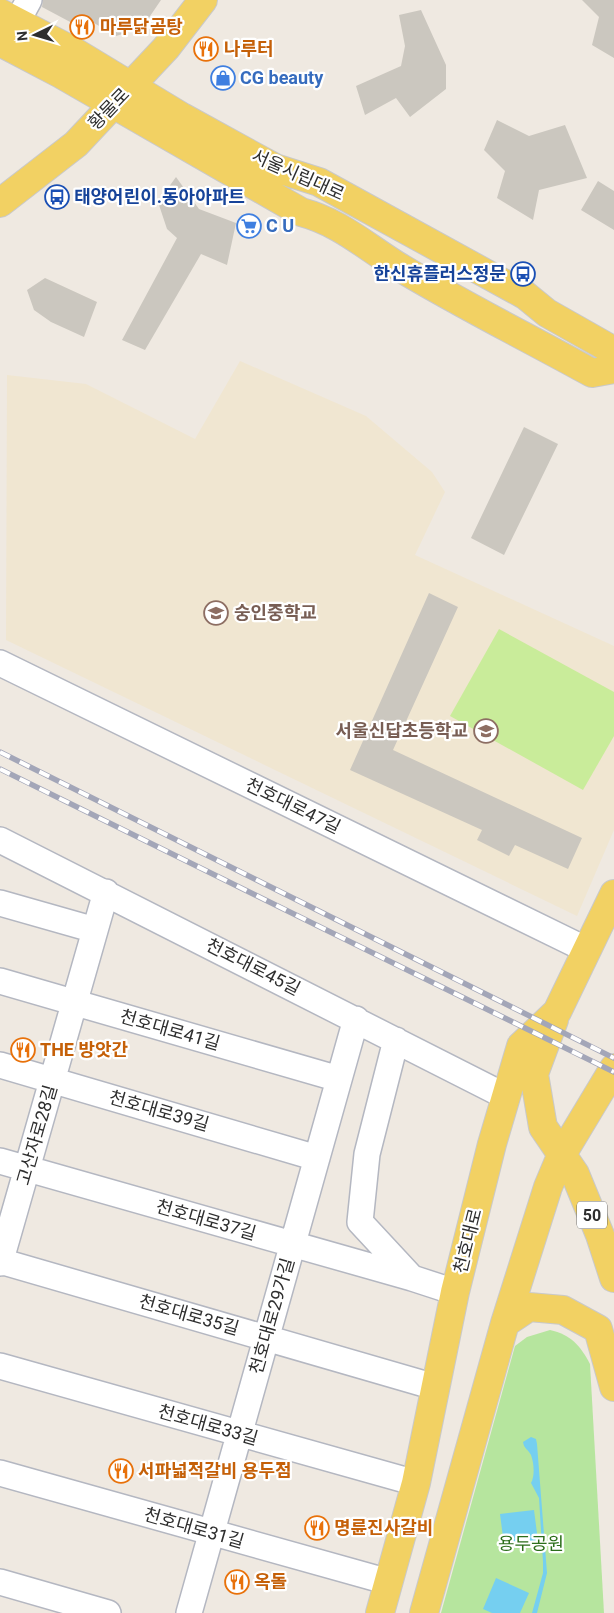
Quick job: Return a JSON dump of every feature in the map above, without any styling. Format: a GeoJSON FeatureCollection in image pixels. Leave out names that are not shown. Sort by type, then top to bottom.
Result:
{"type":"FeatureCollection","features":[{"type":"Feature","properties":{"kind":"main road","name":"황물로"},"geometry":{"type":"LineString","coordinates":[[0,203],[76,144],[166,48],[203,0]]}},
{"type":"Feature","properties":{"kind":"main road","name":"서울시립대로"},"geometry":{"type":"LineString","coordinates":[[11,19],[122,96],[301,212],[321,218],[356,237],[396,264],[592,373],[614,369]]}},
{"type":"Feature","properties":{"kind":"main road","name":"서울시립대로"},"geometry":{"type":"LineString","coordinates":[[122,96],[275,168],[319,182],[525,294],[547,313],[608,347],[614,360]]}},
{"type":"Feature","properties":{"kind":"main road","name":"천호대로"},"geometry":{"type":"LineString","coordinates":[[380,1613],[416,1483],[455,1292],[505,1096],[521,1046],[557,1012],[614,894]]}},
{"type":"Feature","properties":{"kind":"main road"},"geometry":{"type":"LineString","coordinates":[[557,1012],[534,1074],[543,1127],[561,1156]]}},
{"type":"Feature","properties":{"kind":"main road"},"geometry":{"type":"LineString","coordinates":[[424,1613],[505,1323],[548,1187],[561,1156],[614,1068]]}},
{"type":"Feature","properties":{"kind":"main road","name":"50"},"geometry":{"type":"LineString","coordinates":[[561,1156],[575,1174],[600,1235],[614,1278]]}},
{"type":"Feature","properties":{"kind":"main road"},"geometry":{"type":"LineString","coordinates":[[505,1323],[529,1306],[563,1310],[598,1329],[614,1387]]}},
{"type":"Feature","properties":{"kind":"street","name":"천호대로47길"},"geometry":{"type":"LineString","coordinates":[[0,662],[587,950]]}},
{"type":"Feature","properties":{"kind":"street","name":"천호대로45길"},"geometry":{"type":"LineString","coordinates":[[0,840],[106,892],[505,1096]]}},
{"type":"Feature","properties":{"kind":"street","name":"고산자로28길"},"geometry":{"type":"LineString","coordinates":[[0,1262],[106,892]]}},
{"type":"Feature","properties":{"kind":"street"},"geometry":{"type":"LineString","coordinates":[[0,904],[95,930]]}},
{"type":"Feature","properties":{"kind":"street","name":"천호대로41길"},"geometry":{"type":"LineString","coordinates":[[0,981],[339,1079]]}},
{"type":"Feature","properties":{"kind":"street","name":"천호대로29가길"},"geometry":{"type":"LineString","coordinates":[[189,1613],[356,1020]]}},
{"type":"Feature","properties":{"kind":"street","name":"천호대로37길"},"geometry":{"type":"LineString","coordinates":[[396,1040],[367,1154],[360,1222],[412,1278]]}},
{"type":"Feature","properties":{"kind":"street","name":"천호대로39길"},"geometry":{"type":"LineString","coordinates":[[0,1065],[317,1158]]}},
{"type":"Feature","properties":{"kind":"street","name":"천호대로37길"},"geometry":{"type":"LineString","coordinates":[[0,1161],[412,1278],[455,1292]]}},
{"type":"Feature","properties":{"kind":"street","name":"천호대로35길"},"geometry":{"type":"LineString","coordinates":[[0,1262],[266,1337],[435,1388]]}},
{"type":"Feature","properties":{"kind":"street","name":"천호대로33길"},"geometry":{"type":"LineString","coordinates":[[0,1366],[416,1483]]}},
{"type":"Feature","properties":{"kind":"street","name":"천호대로31길"},"geometry":{"type":"LineString","coordinates":[[0,1473],[389,1582]]}},
{"type":"Feature","properties":{"kind":"street"},"geometry":{"type":"LineString","coordinates":[[0,1582],[108,1613]]}},
{"type":"Feature","properties":{"kind":"shaded area"},"geometry":{"type":"Polygon","coordinates":[[[240,361],[366,416],[432,472],[445,492],[415,555],[614,646],[614,830],[577,916],[6,640],[7,375],[86,384],[195,439],[240,361]]]}},
{"type":"Feature","properties":{"kind":"green space"},"geometry":{"type":"Polygon","coordinates":[[[499,629],[614,692],[614,736],[583,790],[450,716],[499,629]]]}},
{"type":"Feature","properties":{"kind":"green space","name":"용두공원"},"geometry":{"type":"Polygon","coordinates":[[[550,1330],[564,1335],[574,1342],[590,1364],[604,1613],[441,1613],[515,1346],[527,1337],[550,1330]]]}},
{"type":"Feature","properties":{"kind":"water"},"geometry":{"type":"Polygon","coordinates":[[[531,1437],[536,1439],[537,1444],[547,1573],[537,1613],[532,1613],[543,1573],[539,1498],[531,1483],[534,1473],[532,1458],[523,1442],[531,1437]]]}},
{"type":"Feature","properties":{"kind":"water"},"geometry":{"type":"Polygon","coordinates":[[[534,1510],[538,1541],[504,1545],[500,1514],[534,1510]]]}},
{"type":"Feature","properties":{"kind":"water"},"geometry":{"type":"Polygon","coordinates":[[[496,1578],[529,1593],[520,1613],[492,1613],[483,1609],[496,1578]]]}},
{"type":"Feature","properties":{"kind":"building"},"geometry":{"type":"Polygon","coordinates":[[[43,0],[161,0],[146,22],[143,19],[136,30],[116,36],[94,23],[89,32],[42,7],[43,0]]]}},
{"type":"Feature","properties":{"kind":"building"},"geometry":{"type":"Polygon","coordinates":[[[582,0],[614,0],[614,58],[592,45],[599,17],[582,0]]]}},
{"type":"Feature","properties":{"kind":"building"},"geometry":{"type":"Polygon","coordinates":[[[421,10],[446,65],[446,89],[410,117],[396,98],[365,115],[356,86],[401,66],[405,46],[399,15],[421,10]]]}},
{"type":"Feature","properties":{"kind":"building"},"geometry":{"type":"Polygon","coordinates":[[[497,120],[529,136],[565,125],[587,178],[539,190],[533,220],[497,198],[505,171],[484,150],[497,120]]]}},
{"type":"Feature","properties":{"kind":"building"},"geometry":{"type":"Polygon","coordinates":[[[176,177],[199,209],[236,223],[227,265],[201,254],[145,350],[122,340],[177,238],[167,229],[158,202],[176,177]]]}},
{"type":"Feature","properties":{"kind":"building"},"geometry":{"type":"Polygon","coordinates":[[[598,181],[614,191],[614,230],[581,210],[598,181]]]}},
{"type":"Feature","properties":{"kind":"building"},"geometry":{"type":"Polygon","coordinates":[[[45,278],[97,302],[84,337],[51,322],[34,310],[27,290],[45,278]]]}},
{"type":"Feature","properties":{"kind":"building"},"geometry":{"type":"Polygon","coordinates":[[[524,427],[558,444],[504,555],[471,538],[524,427]]]}},
{"type":"Feature","properties":{"kind":"building"},"geometry":{"type":"Polygon","coordinates":[[[429,593],[458,607],[393,750],[582,838],[568,869],[515,845],[509,856],[477,840],[482,830],[350,770],[429,593]]]}},
{"type":"Feature","properties":{"kind":"railway"},"geometry":{"type":"LineString","coordinates":[[0,752],[614,1058]]}},
{"type":"Feature","properties":{"kind":"railway"},"geometry":{"type":"LineString","coordinates":[[0,769],[614,1072]]}},
{"type":"Feature","properties":{"kind":"place","name":"마루닭곰탕"},"geometry":{"type":"Point","coordinates":[82,27]}},
{"type":"Feature","properties":{"kind":"place","name":"나루터"},"geometry":{"type":"Point","coordinates":[206,49]}},
{"type":"Feature","properties":{"kind":"place","name":"CG beauty"},"geometry":{"type":"Point","coordinates":[223,78]}},
{"type":"Feature","properties":{"kind":"place","name":"태양어린이.동아아파트"},"geometry":{"type":"Point","coordinates":[57,197]}},
{"type":"Feature","properties":{"kind":"place","name":"C U"},"geometry":{"type":"Point","coordinates":[249,226]}},
{"type":"Feature","properties":{"kind":"place","name":"한신휴플러스정문"},"geometry":{"type":"Point","coordinates":[523,274]}},
{"type":"Feature","properties":{"kind":"place","name":"숭인중학교"},"geometry":{"type":"Point","coordinates":[216,613]}},
{"type":"Feature","properties":{"kind":"place","name":"서울신답초등학교"},"geometry":{"type":"Point","coordinates":[486,731]}},
{"type":"Feature","properties":{"kind":"place","name":"THE 방앗간"},"geometry":{"type":"Point","coordinates":[23,1050]}},
{"type":"Feature","properties":{"kind":"place","name":"서파넓적갈비 용두점"},"geometry":{"type":"Point","coordinates":[121,1471]}},
{"type":"Feature","properties":{"kind":"place","name":"명륜진사갈비"},"geometry":{"type":"Point","coordinates":[317,1528]}},
{"type":"Feature","properties":{"kind":"place","name":"옥돌"},"geometry":{"type":"Point","coordinates":[237,1582]}}]}
